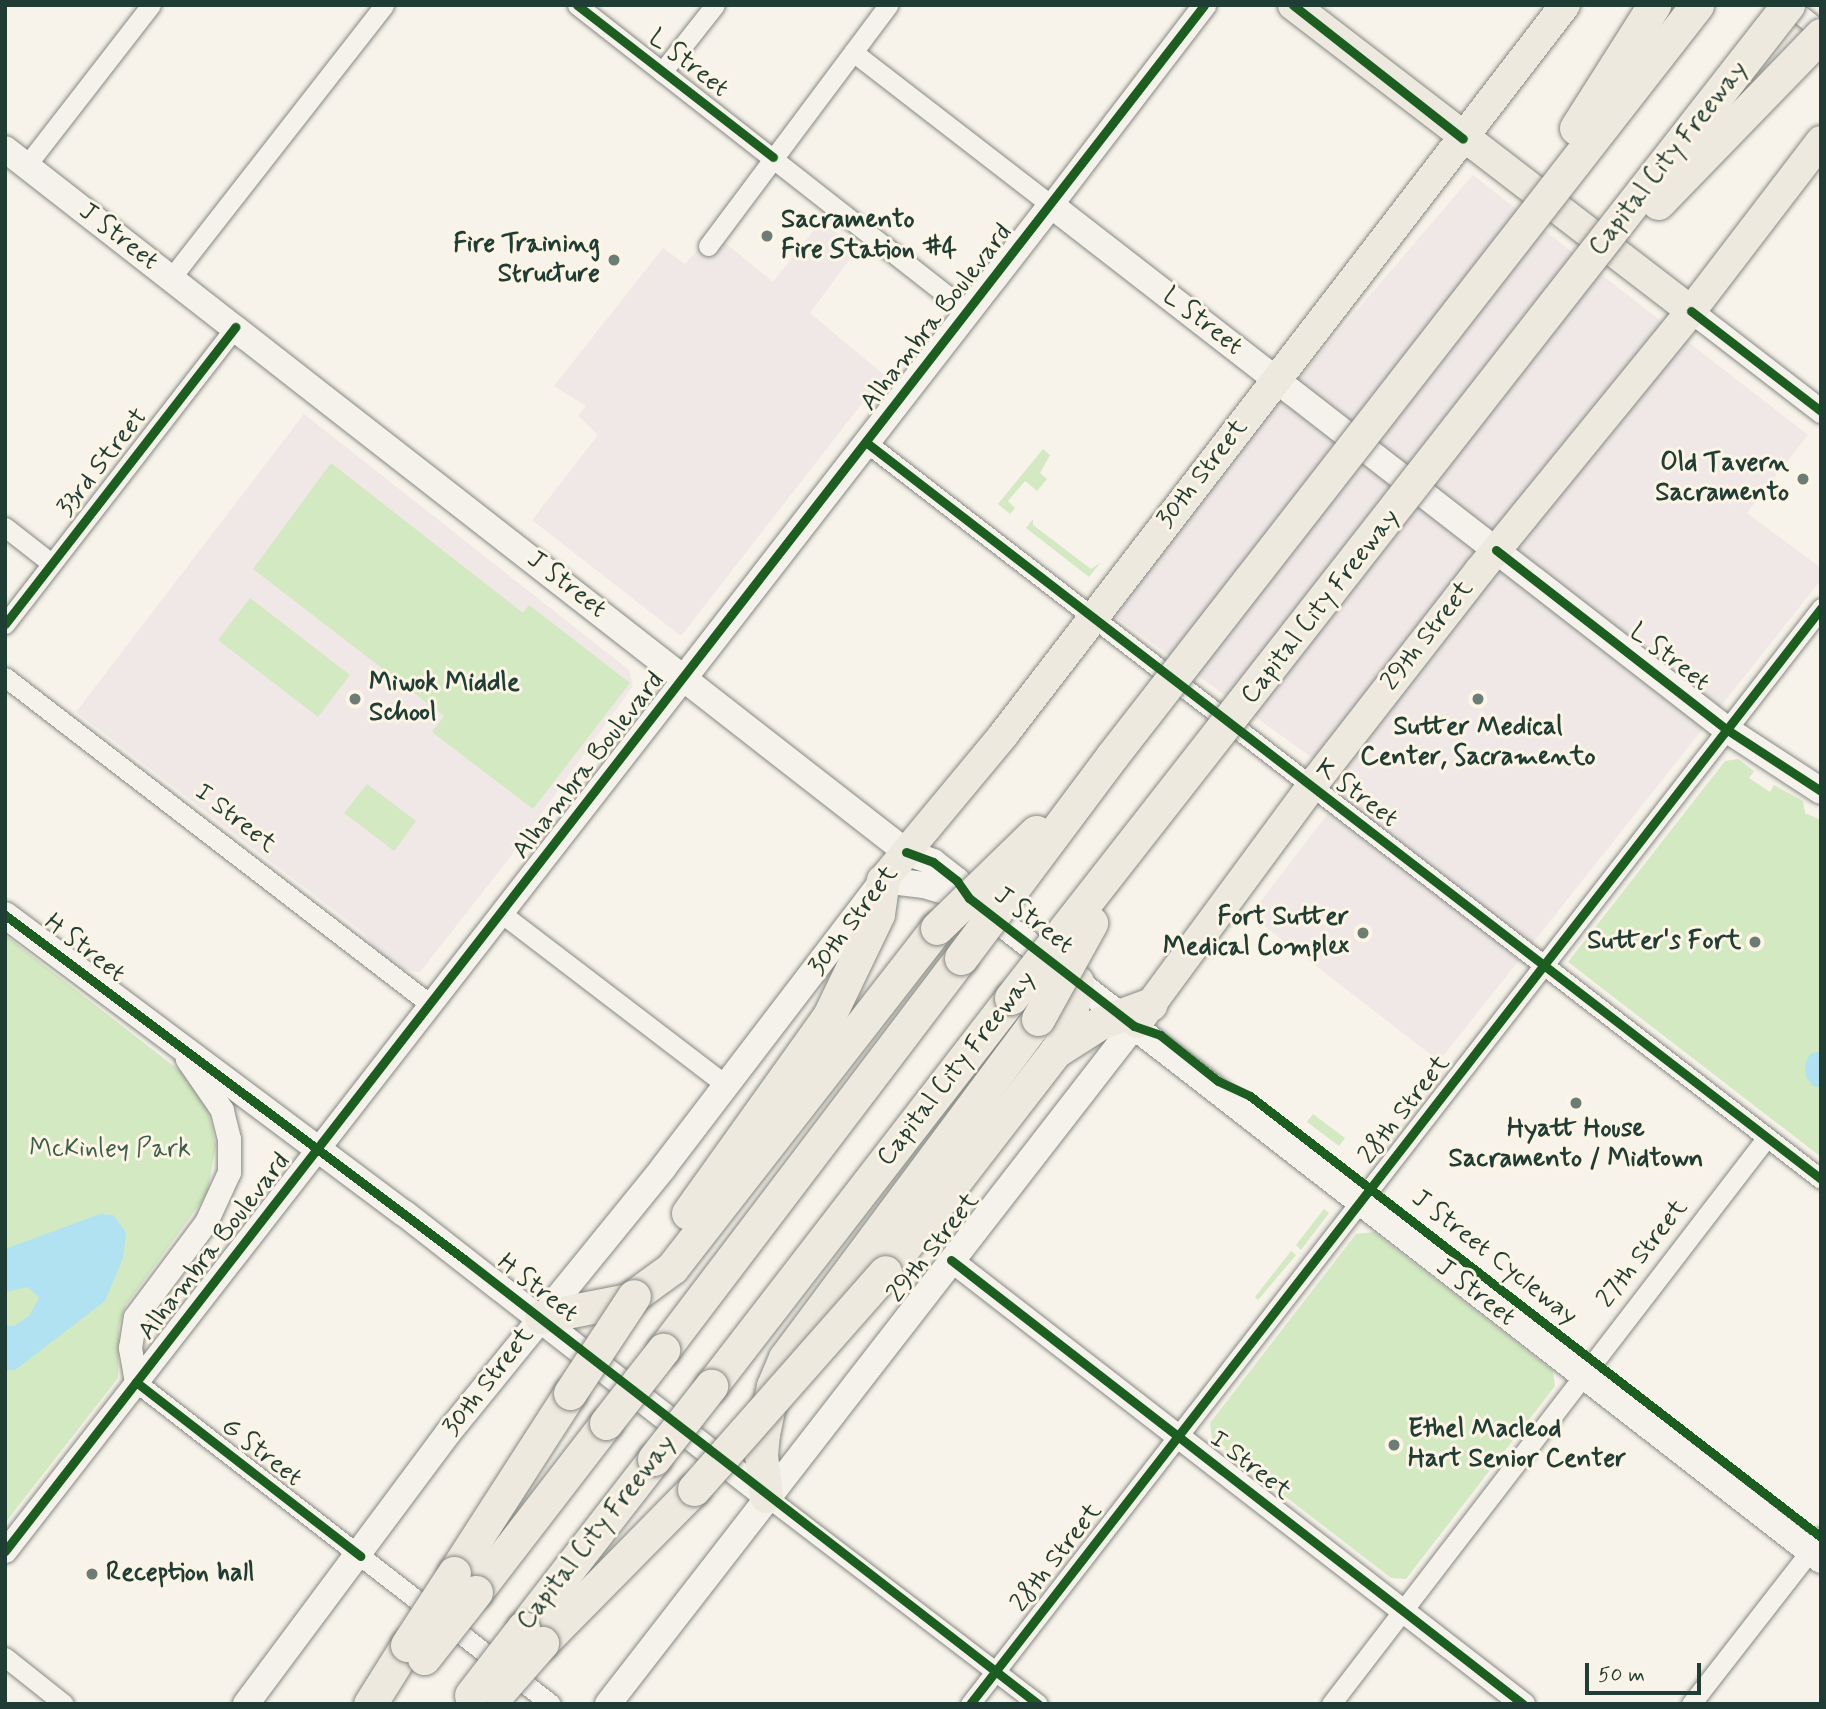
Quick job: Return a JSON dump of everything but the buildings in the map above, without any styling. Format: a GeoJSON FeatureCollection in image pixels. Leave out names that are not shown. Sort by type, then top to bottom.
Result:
{"type":"FeatureCollection","features":[{"type":"Feature","properties":{"kind":"highway"},"geometry":{"type":"LineString","coordinates":[[1478,285],[1654,5]]}},
{"type":"Feature","properties":{"kind":"highway"},"geometry":{"type":"LineString","coordinates":[[370,1704],[415,1652],[465,1582],[607,1423],[1112,756],[1697,5]]}},
{"type":"Feature","properties":{"kind":"highway","name":"Capital City Freeway"},"geometry":{"type":"LineString","coordinates":[[475,1701],[533,1635],[654,1459],[1011,998],[1545,321],[1788,5]]}},
{"type":"Feature","properties":{"kind":"highway"},"geometry":{"type":"LineString","coordinates":[[1545,321],[1821,33]]}},
{"type":"Feature","properties":{"kind":"highway"},"geometry":{"type":"LineString","coordinates":[[541,1317],[628,1300],[672,1268],[937,928],[1112,756]]}},
{"type":"Feature","properties":{"kind":"highway"},"geometry":{"type":"LineString","coordinates":[[766,1496],[761,1455],[764,1433],[773,1386],[785,1358],[1038,1019],[1137,841]]}},
{"type":"Feature","properties":{"kind":"highway"},"geometry":{"type":"LineString","coordinates":[[465,1582],[570,1393],[692,1206],[829,1016],[878,914],[883,880]]}},
{"type":"Feature","properties":{"kind":"highway"},"geometry":{"type":"LineString","coordinates":[[533,1635],[694,1489],[885,1272],[1056,1051],[1069,1031],[1077,982]]}},
{"type":"Feature","properties":{"kind":"highway"},"geometry":{"type":"LineString","coordinates":[[1056,1051],[1135,1015]]}},
{"type":"Feature","properties":{"kind":"highway"},"geometry":{"type":"LineString","coordinates":[[388,1704],[415,1652]]}},
{"type":"Feature","properties":{"kind":"main road"},"geometry":{"type":"LineString","coordinates":[[1293,5],[1463,139],[1691,311]]}},
{"type":"Feature","properties":{"kind":"main road","name":"30th Street"},"geometry":{"type":"LineString","coordinates":[[246,1704],[360,1556],[448,1433],[727,1086],[883,880],[1094,616],[1565,5]]}},
{"type":"Feature","properties":{"kind":"main road","name":"29th Street"},"geometry":{"type":"LineString","coordinates":[[608,1704],[1311,787],[1496,550],[1691,311],[1821,141]]}},
{"type":"Feature","properties":{"kind":"main road","name":"J Street"},"geometry":{"type":"LineString","coordinates":[[5,149],[906,852],[933,862],[969,898],[1077,982],[1135,1015],[1359,1203],[1582,1376],[1817,1550]]}},
{"type":"Feature","properties":{"kind":"main road","name":"Alhambra Boulevard"},"geometry":{"type":"LineString","coordinates":[[684,678],[1051,205]]}},
{"type":"Feature","properties":{"kind":"main road","name":"L Street"},"geometry":{"type":"LineString","coordinates":[[1051,205],[1726,729],[1821,791]]}},
{"type":"Feature","properties":{"kind":"main road"},"geometry":{"type":"LineString","coordinates":[[883,880],[924,885],[969,898]]}},
{"type":"Feature","properties":{"kind":"main road","name":"H Street"},"geometry":{"type":"LineString","coordinates":[[5,915],[173,1044],[541,1317],[766,1496]]}},
{"type":"Feature","properties":{"kind":"street"},"geometry":{"type":"LineString","coordinates":[[26,166],[152,5]]}},
{"type":"Feature","properties":{"kind":"street"},"geometry":{"type":"LineString","coordinates":[[171,278],[384,5]]}},
{"type":"Feature","properties":{"kind":"street","name":"L Street"},"geometry":{"type":"LineString","coordinates":[[577,5],[968,312]]}},
{"type":"Feature","properties":{"kind":"street"},"geometry":{"type":"LineString","coordinates":[[663,72],[715,5]]}},
{"type":"Feature","properties":{"kind":"street"},"geometry":{"type":"LineString","coordinates":[[708,246],[888,5]]}},
{"type":"Feature","properties":{"kind":"street","name":"Alhambra Boulevard"},"geometry":{"type":"LineString","coordinates":[[1051,205],[1204,5]]}},
{"type":"Feature","properties":{"kind":"street"},"geometry":{"type":"LineString","coordinates":[[1788,5],[1821,33]]}},
{"type":"Feature","properties":{"kind":"street","name":"L Street"},"geometry":{"type":"LineString","coordinates":[[853,52],[1051,205]]}},
{"type":"Feature","properties":{"kind":"street"},"geometry":{"type":"LineString","coordinates":[[1691,311],[1821,411]]}},
{"type":"Feature","properties":{"kind":"street","name":"33rd Street"},"geometry":{"type":"LineString","coordinates":[[5,624],[235,327]]}},
{"type":"Feature","properties":{"kind":"street","name":"K Street"},"geometry":{"type":"LineString","coordinates":[[867,443],[1821,1179]]}},
{"type":"Feature","properties":{"kind":"street"},"geometry":{"type":"LineString","coordinates":[[5,527],[51,563]]}},
{"type":"Feature","properties":{"kind":"street","name":"28th Street"},"geometry":{"type":"LineString","coordinates":[[970,1704],[1821,608]]}},
{"type":"Feature","properties":{"kind":"street","name":"I Street"},"geometry":{"type":"LineString","coordinates":[[5,677],[430,1004]]}},
{"type":"Feature","properties":{"kind":"street","name":"Alhambra Boulevard"},"geometry":{"type":"LineString","coordinates":[[5,1551],[684,678]]}},
{"type":"Feature","properties":{"kind":"street"},"geometry":{"type":"LineString","coordinates":[[501,913],[727,1086]]}},
{"type":"Feature","properties":{"kind":"street"},"geometry":{"type":"LineString","coordinates":[[136,1382],[131,1348],[135,1317],[217,1205],[230,1157],[222,1110],[200,1073],[173,1044]]}},
{"type":"Feature","properties":{"kind":"street","name":"27th Street"},"geometry":{"type":"LineString","coordinates":[[1331,1704],[1767,1137]]}},
{"type":"Feature","properties":{"kind":"street","name":"I Street"},"geometry":{"type":"LineString","coordinates":[[951,1260],[1523,1704]]}},
{"type":"Feature","properties":{"kind":"street","name":"G Street"},"geometry":{"type":"LineString","coordinates":[[136,1382],[551,1704]]}},
{"type":"Feature","properties":{"kind":"street","name":"H Street"},"geometry":{"type":"LineString","coordinates":[[766,1496],[1038,1704]]}},
{"type":"Feature","properties":{"kind":"street"},"geometry":{"type":"LineString","coordinates":[[1691,1704],[1817,1550]]}},
{"type":"Feature","properties":{"kind":"street"},"geometry":{"type":"LineString","coordinates":[[5,1657],[64,1704]]}},
{"type":"Feature","properties":{"kind":"shaded area","name":"Sutter Medical Center, Sacramento"},"geometry":{"type":"Polygon","coordinates":[[[1473,175],[1808,435],[1747,513],[1821,568],[1821,580],[1439,1061],[1250,915],[1350,785],[1109,612],[1215,476],[1473,175]]]}},
{"type":"Feature","properties":{"kind":"shaded area"},"geometry":{"type":"Polygon","coordinates":[[[821,221],[857,249],[810,313],[884,375],[681,636],[532,520],[598,435],[578,416],[586,406],[554,386],[663,248],[685,264],[713,233],[773,282],[821,221]]]}},
{"type":"Feature","properties":{"kind":"shaded area","name":"Miwok Middle School"},"geometry":{"type":"Polygon","coordinates":[[[304,414],[629,670],[633,686],[508,860],[420,972],[404,970],[377,952],[365,934],[76,712],[304,414]]]}},
{"type":"Feature","properties":{"kind":"green space"},"geometry":{"type":"Polygon","coordinates":[[[1043,449],[1050,455],[1040,473],[1047,479],[1037,491],[1025,481],[1008,501],[1015,508],[1010,514],[998,504],[1043,449]]]}},
{"type":"Feature","properties":{"kind":"green space"},"geometry":{"type":"Polygon","coordinates":[[[331,463],[523,613],[529,605],[630,683],[533,809],[432,732],[444,716],[253,569],[331,463]]]}},
{"type":"Feature","properties":{"kind":"green space"},"geometry":{"type":"Polygon","coordinates":[[[1033,519],[1033,525],[1091,569],[1100,563],[1089,577],[1026,528],[1033,519]]]}},
{"type":"Feature","properties":{"kind":"green space"},"geometry":{"type":"Polygon","coordinates":[[[250,598],[350,675],[318,717],[218,640],[250,598]]]}},
{"type":"Feature","properties":{"kind":"green space"},"geometry":{"type":"Polygon","coordinates":[[[1738,759],[1754,771],[1749,778],[1770,792],[1774,785],[1803,801],[1805,813],[1821,820],[1821,1157],[1568,962],[1725,761],[1738,759]]]}},
{"type":"Feature","properties":{"kind":"green space"},"geometry":{"type":"Polygon","coordinates":[[[367,784],[416,821],[394,851],[344,813],[367,784]]]}},
{"type":"Feature","properties":{"kind":"green space","name":"McKinley Park"},"geometry":{"type":"Polygon","coordinates":[[[5,935],[184,1074],[207,1107],[216,1146],[207,1194],[126,1305],[119,1326],[118,1378],[5,1523],[5,935]]]}},
{"type":"Feature","properties":{"kind":"green space"},"geometry":{"type":"Polygon","coordinates":[[[1313,1114],[1345,1138],[1339,1146],[1307,1122],[1313,1114]]]}},
{"type":"Feature","properties":{"kind":"green space"},"geometry":{"type":"Polygon","coordinates":[[[1324,1209],[1329,1213],[1301,1250],[1296,1245],[1324,1209]]]}},
{"type":"Feature","properties":{"kind":"green space"},"geometry":{"type":"Polygon","coordinates":[[[1374,1232],[1553,1371],[1555,1386],[1406,1579],[1391,1578],[1212,1440],[1210,1423],[1356,1234],[1374,1232]]]}},
{"type":"Feature","properties":{"kind":"green space"},"geometry":{"type":"Polygon","coordinates":[[[1291,1251],[1296,1255],[1258,1300],[1255,1297],[1291,1251]]]}},
{"type":"Feature","properties":{"kind":"water"},"geometry":{"type":"Polygon","coordinates":[[[1821,1051],[1821,1087],[1813,1086],[1806,1077],[1805,1064],[1810,1054],[1821,1051]]]}},
{"type":"Feature","properties":{"kind":"water"},"geometry":{"type":"Polygon","coordinates":[[[100,1214],[113,1215],[126,1232],[123,1258],[105,1301],[15,1370],[5,1370],[5,1326],[14,1326],[29,1316],[39,1298],[28,1287],[5,1292],[5,1249],[100,1214]]]}},
{"type":"Feature","properties":{"kind":"cycle path"},"geometry":{"type":"LineString","coordinates":[[577,5],[773,157]]}},
{"type":"Feature","properties":{"kind":"cycle path"},"geometry":{"type":"LineString","coordinates":[[5,1551],[1204,5]]}},
{"type":"Feature","properties":{"kind":"cycle path"},"geometry":{"type":"LineString","coordinates":[[1293,5],[1463,139]]}},
{"type":"Feature","properties":{"kind":"cycle path"},"geometry":{"type":"LineString","coordinates":[[1691,311],[1821,411]]}},
{"type":"Feature","properties":{"kind":"cycle path"},"geometry":{"type":"LineString","coordinates":[[5,624],[235,327]]}},
{"type":"Feature","properties":{"kind":"cycle path"},"geometry":{"type":"LineString","coordinates":[[867,443],[1821,1179]]}},
{"type":"Feature","properties":{"kind":"cycle path"},"geometry":{"type":"LineString","coordinates":[[1496,550],[1726,729],[1821,791]]}},
{"type":"Feature","properties":{"kind":"cycle path"},"geometry":{"type":"LineString","coordinates":[[970,1704],[1821,608]]}},
{"type":"Feature","properties":{"kind":"cycle path","name":"J Street Cycleway"},"geometry":{"type":"LineString","coordinates":[[906,852],[933,862],[957,881],[969,898],[1134,1026],[1160,1035],[1218,1081],[1250,1096],[1821,1537]]}},
{"type":"Feature","properties":{"kind":"cycle path"},"geometry":{"type":"LineString","coordinates":[[5,915],[464,1259],[1038,1704]]}},
{"type":"Feature","properties":{"kind":"cycle path"},"geometry":{"type":"LineString","coordinates":[[951,1260],[1523,1704]]}},
{"type":"Feature","properties":{"kind":"cycle path"},"geometry":{"type":"LineString","coordinates":[[136,1382],[360,1556]]}},
{"type":"Feature","properties":{"kind":"place","name":"Sacramento Fire Station #4"},"geometry":{"type":"Point","coordinates":[767,236]}},
{"type":"Feature","properties":{"kind":"place","name":"Fire Training Structure"},"geometry":{"type":"Point","coordinates":[614,260]}},
{"type":"Feature","properties":{"kind":"place","name":"Old Tavern Sacramento"},"geometry":{"type":"Point","coordinates":[1803,479]}},
{"type":"Feature","properties":{"kind":"place","name":"Miwok Middle School"},"geometry":{"type":"Point","coordinates":[355,699]}},
{"type":"Feature","properties":{"kind":"place","name":"Sutter Medical Center, Sacramento"},"geometry":{"type":"Point","coordinates":[1478,699]}},
{"type":"Feature","properties":{"kind":"place","name":"Fort Sutter Medical Complex"},"geometry":{"type":"Point","coordinates":[1363,933]}},
{"type":"Feature","properties":{"kind":"place","name":"Sutter's Fort"},"geometry":{"type":"Point","coordinates":[1755,942]}},
{"type":"Feature","properties":{"kind":"place","name":"Hyatt House Sacramento / Midtown"},"geometry":{"type":"Point","coordinates":[1576,1103]}},
{"type":"Feature","properties":{"kind":"place","name":"Ethel Macleod Hart Senior Center"},"geometry":{"type":"Point","coordinates":[1394,1445]}},
{"type":"Feature","properties":{"kind":"place","name":"Reception hall"},"geometry":{"type":"Point","coordinates":[92,1574]}}]}
